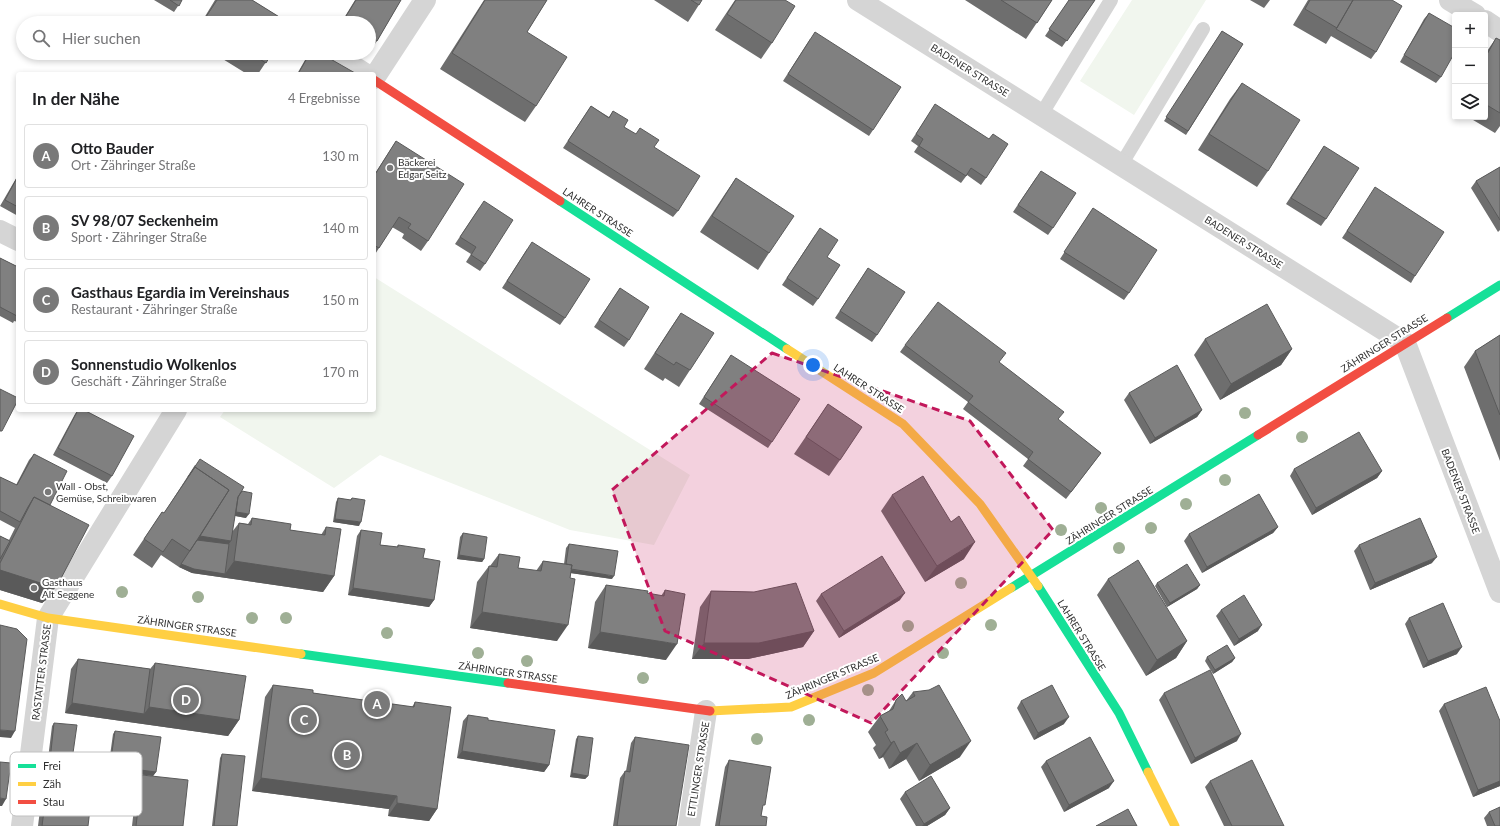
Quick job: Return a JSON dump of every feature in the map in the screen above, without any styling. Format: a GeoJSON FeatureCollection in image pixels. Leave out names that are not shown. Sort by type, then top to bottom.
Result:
{"type":"FeatureCollection","features":[{"type":"Feature","properties":{"kind":"street"},"geometry":{"type":"LineString","coordinates":[[376,76],[425,0]]}},
{"type":"Feature","properties":{"kind":"street","name":"BADENER STRASSE"},"geometry":{"type":"LineString","coordinates":[[858,0],[1405,343],[1500,592]]}},
{"type":"Feature","properties":{"kind":"street"},"geometry":{"type":"LineString","coordinates":[[1450,0],[1470,12]]}},
{"type":"Feature","properties":{"kind":"street"},"geometry":{"type":"LineString","coordinates":[[1488,23],[1500,30]]}},
{"type":"Feature","properties":{"kind":"street"},"geometry":{"type":"LineString","coordinates":[[343,60],[362,72]]}},
{"type":"Feature","properties":{"kind":"street","name":"LAHRER STRASSE"},"geometry":{"type":"LineString","coordinates":[[376,80],[903,424],[980,504],[1032,576],[1119,713],[1175,826]]}},
{"type":"Feature","properties":{"kind":"street"},"geometry":{"type":"LineString","coordinates":[[0,231],[16,239]]}},
{"type":"Feature","properties":{"kind":"street","name":"ZÄHRINGER STRASSE"},"geometry":{"type":"LineString","coordinates":[[0,604],[48,618],[706,711],[791,707],[874,673],[1500,285]]}},
{"type":"Feature","properties":{"kind":"street","name":"RASTATTER STRASSE"},"geometry":{"type":"LineString","coordinates":[[31,752],[48,618],[175,412]]}},
{"type":"Feature","properties":{"kind":"street","name":"ETTLINGER STRASSE"},"geometry":{"type":"LineString","coordinates":[[689,826],[706,711]]}},
{"type":"Feature","properties":{"kind":"street","name":"RASTATTER STRASSE"},"geometry":{"type":"LineString","coordinates":[[22,826],[23,816]]}},
{"type":"Feature","properties":{"kind":"lane"},"geometry":{"type":"LineString","coordinates":[[1041,115],[1111,0]]}},
{"type":"Feature","properties":{"kind":"lane"},"geometry":{"type":"LineString","coordinates":[[1121,165],[1204,29]]}},
{"type":"Feature","properties":{"kind":"highlighted area"},"geometry":{"type":"Polygon","coordinates":[[[772,353],[970,421],[1053,530],[871,723],[665,631],[612,490],[772,353]]]}},
{"type":"Feature","properties":{"kind":"shaded area"},"geometry":{"type":"Polygon","coordinates":[[[1132,0],[1206,0],[1134,115],[1080,81],[1132,0]]]}},
{"type":"Feature","properties":{"kind":"shaded area"},"geometry":{"type":"Polygon","coordinates":[[[376,278],[690,475],[654,545],[570,530],[380,455],[334,488],[220,417],[224,412],[376,412],[376,278]]]}},
{"type":"Feature","properties":{"kind":"building"},"geometry":{"type":"Polygon","coordinates":[[[170,0],[182,0],[179,6],[170,0]]]}},
{"type":"Feature","properties":{"kind":"building"},"geometry":{"type":"Polygon","coordinates":[[[217,0],[252,0],[278,16],[207,16],[217,0]]]}},
{"type":"Feature","properties":{"kind":"building"},"geometry":{"type":"Polygon","coordinates":[[[356,0],[401,0],[377,41],[376,16],[346,16],[356,0]]]}},
{"type":"Feature","properties":{"kind":"building"},"geometry":{"type":"Polygon","coordinates":[[[485,0],[547,0],[527,32],[567,57],[536,106],[452,53],[485,0]]]}},
{"type":"Feature","properties":{"kind":"building"},"geometry":{"type":"Polygon","coordinates":[[[691,0],[702,0],[699,5],[691,0]]]}},
{"type":"Feature","properties":{"kind":"building"},"geometry":{"type":"Polygon","coordinates":[[[736,0],[785,0],[795,6],[772,43],[727,14],[736,0]]]}},
{"type":"Feature","properties":{"kind":"building"},"geometry":{"type":"Polygon","coordinates":[[[1001,0],[1052,0],[1037,23],[1001,0]]]}},
{"type":"Feature","properties":{"kind":"building"},"geometry":{"type":"Polygon","coordinates":[[[1069,0],[1095,0],[1067,41],[1049,29],[1069,0]]]}},
{"type":"Feature","properties":{"kind":"building"},"geometry":{"type":"Polygon","coordinates":[[[1310,0],[1353,0],[1337,28],[1305,9],[1310,0]]]}},
{"type":"Feature","properties":{"kind":"building"},"geometry":{"type":"Polygon","coordinates":[[[1353,0],[1392,0],[1402,6],[1376,52],[1336,29],[1353,0]]]}},
{"type":"Feature","properties":{"kind":"building"},"geometry":{"type":"Polygon","coordinates":[[[1429,13],[1452,26],[1452,57],[1441,77],[1404,55],[1429,13]]]}},
{"type":"Feature","properties":{"kind":"building"},"geometry":{"type":"Polygon","coordinates":[[[1222,31],[1243,44],[1188,131],[1166,117],[1222,31]]]}},
{"type":"Feature","properties":{"kind":"building"},"geometry":{"type":"Polygon","coordinates":[[[815,32],[901,87],[873,130],[788,74],[815,32]]]}},
{"type":"Feature","properties":{"kind":"building"},"geometry":{"type":"Polygon","coordinates":[[[1496,38],[1500,40],[1500,113],[1488,106],[1488,53],[1496,38]]]}},
{"type":"Feature","properties":{"kind":"building"},"geometry":{"type":"Polygon","coordinates":[[[306,60],[332,60],[353,72],[299,72],[306,60]]]}},
{"type":"Feature","properties":{"kind":"building"},"geometry":{"type":"Polygon","coordinates":[[[1242,83],[1300,120],[1268,171],[1209,134],[1242,83]]]}},
{"type":"Feature","properties":{"kind":"building"},"geometry":{"type":"Polygon","coordinates":[[[935,104],[989,139],[993,134],[1008,144],[986,178],[971,168],[966,176],[919,146],[923,139],[916,134],[935,104]]]}},
{"type":"Feature","properties":{"kind":"building"},"geometry":{"type":"Polygon","coordinates":[[[591,106],[609,118],[613,111],[628,120],[624,127],[636,134],[640,128],[659,140],[654,147],[700,176],[678,211],[568,141],[591,106]]]}},
{"type":"Feature","properties":{"kind":"building"},"geometry":{"type":"Polygon","coordinates":[[[396,141],[464,184],[428,241],[408,228],[411,224],[399,217],[379,248],[376,246],[376,173],[396,141]]]}},
{"type":"Feature","properties":{"kind":"building"},"geometry":{"type":"Polygon","coordinates":[[[1324,146],[1359,168],[1326,219],[1291,198],[1324,146]]]}},
{"type":"Feature","properties":{"kind":"building"},"geometry":{"type":"Polygon","coordinates":[[[1500,167],[1500,220],[1476,181],[1500,167]]]}},
{"type":"Feature","properties":{"kind":"building"},"geometry":{"type":"Polygon","coordinates":[[[1041,171],[1076,193],[1053,228],[1018,205],[1041,171]]]}},
{"type":"Feature","properties":{"kind":"building"},"geometry":{"type":"Polygon","coordinates":[[[736,178],[794,216],[769,253],[712,216],[736,178]]]}},
{"type":"Feature","properties":{"kind":"building"},"geometry":{"type":"Polygon","coordinates":[[[16,180],[16,206],[5,200],[16,180]]]}},
{"type":"Feature","properties":{"kind":"building"},"geometry":{"type":"Polygon","coordinates":[[[1375,187],[1444,232],[1415,276],[1347,231],[1375,187]]]}},
{"type":"Feature","properties":{"kind":"building"},"geometry":{"type":"Polygon","coordinates":[[[484,201],[513,220],[485,264],[471,255],[476,247],[460,237],[484,201]]]}},
{"type":"Feature","properties":{"kind":"building"},"geometry":{"type":"Polygon","coordinates":[[[1093,208],[1157,250],[1129,293],[1064,252],[1093,208]]]}},
{"type":"Feature","properties":{"kind":"building"},"geometry":{"type":"Polygon","coordinates":[[[820,228],[838,240],[827,257],[840,265],[818,299],[787,278],[820,228]]]}},
{"type":"Feature","properties":{"kind":"building"},"geometry":{"type":"Polygon","coordinates":[[[532,242],[590,279],[565,318],[507,281],[532,242]]]}},
{"type":"Feature","properties":{"kind":"building"},"geometry":{"type":"Polygon","coordinates":[[[0,258],[16,266],[16,315],[0,307],[0,258]]]}},
{"type":"Feature","properties":{"kind":"building"},"geometry":{"type":"Polygon","coordinates":[[[868,268],[905,292],[877,335],[840,311],[868,268]]]}},
{"type":"Feature","properties":{"kind":"building"},"geometry":{"type":"Polygon","coordinates":[[[620,288],[649,307],[629,340],[599,320],[620,288]]]}},
{"type":"Feature","properties":{"kind":"building"},"geometry":{"type":"Polygon","coordinates":[[[938,302],[1006,353],[999,362],[1064,412],[1058,419],[1101,453],[1071,492],[1028,459],[1033,452],[968,402],[973,396],[905,345],[938,302]]]}},
{"type":"Feature","properties":{"kind":"building"},"geometry":{"type":"Polygon","coordinates":[[[1267,304],[1292,349],[1231,384],[1205,339],[1267,304]]]}},
{"type":"Feature","properties":{"kind":"building"},"geometry":{"type":"Polygon","coordinates":[[[681,313],[714,333],[690,370],[676,362],[674,365],[655,353],[681,313]]]}},
{"type":"Feature","properties":{"kind":"building"},"geometry":{"type":"Polygon","coordinates":[[[1500,335],[1500,415],[1475,351],[1500,335]]]}},
{"type":"Feature","properties":{"kind":"building"},"geometry":{"type":"Polygon","coordinates":[[[731,355],[800,399],[772,442],[704,397],[731,355]]]}},
{"type":"Feature","properties":{"kind":"building"},"geometry":{"type":"Polygon","coordinates":[[[1177,365],[1202,410],[1155,438],[1129,393],[1177,365]]]}},
{"type":"Feature","properties":{"kind":"building"},"geometry":{"type":"Polygon","coordinates":[[[0,389],[16,397],[16,404],[2,431],[0,431],[0,389]]]}},
{"type":"Feature","properties":{"kind":"building"},"geometry":{"type":"Polygon","coordinates":[[[828,404],[862,427],[840,460],[806,437],[828,404]]]}},
{"type":"Feature","properties":{"kind":"building"},"geometry":{"type":"Polygon","coordinates":[[[77,412],[88,412],[134,436],[112,476],[58,448],[77,412]]]}},
{"type":"Feature","properties":{"kind":"building"},"geometry":{"type":"Polygon","coordinates":[[[1359,432],[1382,471],[1316,508],[1294,469],[1359,432]]]}},
{"type":"Feature","properties":{"kind":"building"},"geometry":{"type":"Polygon","coordinates":[[[34,454],[67,471],[50,505],[34,497],[20,522],[0,511],[0,477],[17,485],[34,454]]]}},
{"type":"Feature","properties":{"kind":"building"},"geometry":{"type":"Polygon","coordinates":[[[200,459],[244,487],[238,497],[231,541],[200,536],[229,490],[195,467],[188,477],[200,459]]]}},
{"type":"Feature","properties":{"kind":"building"},"geometry":{"type":"Polygon","coordinates":[[[195,467],[229,490],[190,551],[172,539],[163,552],[144,539],[162,512],[164,513],[195,467]]]}},
{"type":"Feature","properties":{"kind":"building"},"geometry":{"type":"Polygon","coordinates":[[[923,476],[951,522],[959,516],[975,542],[937,566],[892,495],[923,476]]]}},
{"type":"Feature","properties":{"kind":"building"},"geometry":{"type":"Polygon","coordinates":[[[242,491],[252,493],[249,514],[236,512],[238,497],[242,491]]]}},
{"type":"Feature","properties":{"kind":"building"},"geometry":{"type":"Polygon","coordinates":[[[1259,494],[1278,527],[1207,567],[1189,534],[1259,494]]]}},
{"type":"Feature","properties":{"kind":"building"},"geometry":{"type":"Polygon","coordinates":[[[34,497],[89,525],[58,584],[53,587],[0,570],[0,563],[34,497]]]}},
{"type":"Feature","properties":{"kind":"building"},"geometry":{"type":"Polygon","coordinates":[[[338,498],[365,500],[361,522],[335,519],[338,498]]]}},
{"type":"Feature","properties":{"kind":"building"},"geometry":{"type":"Polygon","coordinates":[[[252,518],[291,524],[290,530],[325,535],[326,527],[341,529],[334,576],[234,561],[239,523],[251,525],[252,518]]]}},
{"type":"Feature","properties":{"kind":"building"},"geometry":{"type":"Polygon","coordinates":[[[1420,518],[1437,557],[1375,583],[1359,545],[1420,518]]]}},
{"type":"Feature","properties":{"kind":"building"},"geometry":{"type":"Polygon","coordinates":[[[361,530],[382,533],[380,545],[398,547],[398,545],[425,549],[423,558],[440,561],[434,600],[353,588],[361,530]]]}},
{"type":"Feature","properties":{"kind":"building"},"geometry":{"type":"Polygon","coordinates":[[[463,533],[487,537],[484,559],[459,555],[463,533]]]}},
{"type":"Feature","properties":{"kind":"building"},"geometry":{"type":"Polygon","coordinates":[[[0,536],[10,541],[0,559],[0,536]]]}},
{"type":"Feature","properties":{"kind":"building"},"geometry":{"type":"Polygon","coordinates":[[[197,540],[229,544],[225,574],[194,569],[181,564],[197,540]]]}},
{"type":"Feature","properties":{"kind":"building"},"geometry":{"type":"Polygon","coordinates":[[[569,544],[618,551],[614,576],[571,569],[572,565],[566,564],[569,544]]]}},
{"type":"Feature","properties":{"kind":"building"},"geometry":{"type":"Polygon","coordinates":[[[499,554],[520,557],[518,568],[541,571],[543,561],[572,565],[570,578],[575,579],[568,625],[482,612],[489,566],[497,567],[499,554]]]}},
{"type":"Feature","properties":{"kind":"building"},"geometry":{"type":"Polygon","coordinates":[[[882,556],[905,593],[844,631],[821,594],[882,556]]]}},
{"type":"Feature","properties":{"kind":"building"},"geometry":{"type":"Polygon","coordinates":[[[1138,560],[1187,641],[1157,660],[1108,579],[1138,560]]]}},
{"type":"Feature","properties":{"kind":"building"},"geometry":{"type":"Polygon","coordinates":[[[1187,564],[1200,585],[1170,603],[1157,583],[1187,564]]]}},
{"type":"Feature","properties":{"kind":"building"},"geometry":{"type":"Polygon","coordinates":[[[796,583],[814,631],[759,643],[704,643],[711,591],[754,592],[796,583]]]}},
{"type":"Feature","properties":{"kind":"building"},"geometry":{"type":"Polygon","coordinates":[[[606,585],[648,591],[647,593],[664,596],[665,590],[685,594],[677,644],[600,632],[606,585]]]}},
{"type":"Feature","properties":{"kind":"building"},"geometry":{"type":"Polygon","coordinates":[[[1244,595],[1262,625],[1239,639],[1221,610],[1244,595]]]}},
{"type":"Feature","properties":{"kind":"building"},"geometry":{"type":"Polygon","coordinates":[[[1443,603],[1462,647],[1428,661],[1409,618],[1443,603]]]}},
{"type":"Feature","properties":{"kind":"building"},"geometry":{"type":"Polygon","coordinates":[[[0,625],[17,629],[27,639],[15,731],[0,730],[0,625]]]}},
{"type":"Feature","properties":{"kind":"building"},"geometry":{"type":"Polygon","coordinates":[[[1227,645],[1235,658],[1215,670],[1207,657],[1227,645]]]}},
{"type":"Feature","properties":{"kind":"building"},"geometry":{"type":"Polygon","coordinates":[[[78,659],[150,669],[144,714],[72,703],[78,659]]]}},
{"type":"Feature","properties":{"kind":"building"},"geometry":{"type":"Polygon","coordinates":[[[155,663],[246,676],[239,720],[149,707],[155,663]]]}},
{"type":"Feature","properties":{"kind":"building"},"geometry":{"type":"Polygon","coordinates":[[[1210,670],[1241,734],[1195,758],[1164,693],[1210,670]]]}},
{"type":"Feature","properties":{"kind":"building"},"geometry":{"type":"Polygon","coordinates":[[[273,685],[313,690],[313,693],[414,707],[415,702],[451,707],[437,809],[397,803],[397,796],[261,778],[273,685]]]}},
{"type":"Feature","properties":{"kind":"building"},"geometry":{"type":"Polygon","coordinates":[[[939,685],[971,741],[930,765],[917,743],[900,753],[894,741],[891,743],[885,732],[888,730],[880,716],[893,709],[896,700],[902,694],[906,701],[915,696],[913,692],[929,690],[939,685]]]}},
{"type":"Feature","properties":{"kind":"building"},"geometry":{"type":"Polygon","coordinates":[[[1052,685],[1069,717],[1038,733],[1021,701],[1052,685]]]}},
{"type":"Feature","properties":{"kind":"building"},"geometry":{"type":"Polygon","coordinates":[[[1486,687],[1500,721],[1500,781],[1478,790],[1444,704],[1486,687]]]}},
{"type":"Feature","properties":{"kind":"building"},"geometry":{"type":"Polygon","coordinates":[[[468,715],[488,718],[488,720],[555,730],[549,765],[462,751],[468,715]]]}},
{"type":"Feature","properties":{"kind":"building"},"geometry":{"type":"Polygon","coordinates":[[[54,723],[77,725],[73,752],[51,752],[54,723]]]}},
{"type":"Feature","properties":{"kind":"building"},"geometry":{"type":"Polygon","coordinates":[[[115,731],[161,737],[156,772],[142,770],[142,752],[112,752],[115,731]]]}},
{"type":"Feature","properties":{"kind":"building"},"geometry":{"type":"Polygon","coordinates":[[[578,736],[593,738],[588,776],[572,773],[578,736]]]}},
{"type":"Feature","properties":{"kind":"building"},"geometry":{"type":"Polygon","coordinates":[[[635,737],[689,745],[676,826],[617,826],[625,771],[630,772],[635,737]]]}},
{"type":"Feature","properties":{"kind":"building"},"geometry":{"type":"Polygon","coordinates":[[[1090,737],[1114,781],[1069,805],[1046,761],[1090,737]]]}},
{"type":"Feature","properties":{"kind":"building"},"geometry":{"type":"Polygon","coordinates":[[[222,754],[245,756],[237,826],[214,826],[222,754]]]}},
{"type":"Feature","properties":{"kind":"building"},"geometry":{"type":"Polygon","coordinates":[[[729,760],[771,767],[765,805],[763,805],[761,816],[767,817],[766,826],[719,826],[729,760]]]}},
{"type":"Feature","properties":{"kind":"building"},"geometry":{"type":"Polygon","coordinates":[[[1252,760],[1284,826],[1232,826],[1210,781],[1252,760]]]}},
{"type":"Feature","properties":{"kind":"building"},"geometry":{"type":"Polygon","coordinates":[[[0,762],[10,763],[6,799],[0,798],[0,762]]]}},
{"type":"Feature","properties":{"kind":"building"},"geometry":{"type":"Polygon","coordinates":[[[142,775],[188,780],[183,826],[136,826],[137,816],[142,816],[142,775]]]}},
{"type":"Feature","properties":{"kind":"building"},"geometry":{"type":"Polygon","coordinates":[[[931,776],[950,808],[924,824],[905,792],[931,776]]]}},
{"type":"Feature","properties":{"kind":"building"},"geometry":{"type":"Polygon","coordinates":[[[1500,807],[1500,826],[1495,826],[1489,812],[1500,807]]]}},
{"type":"Feature","properties":{"kind":"building"},"geometry":{"type":"Polygon","coordinates":[[[1128,809],[1137,826],[1096,826],[1128,809]]]}},
{"type":"Feature","properties":{"kind":"building"},"geometry":{"type":"Polygon","coordinates":[[[43,816],[89,816],[88,826],[42,826],[43,816]]]}},
{"type":"Feature","properties":{"kind":"traffic: fast"},"geometry":{"type":"LineString","coordinates":[[560,201],[787,349]]}},
{"type":"Feature","properties":{"kind":"traffic: fast"},"geometry":{"type":"LineString","coordinates":[[1447,318],[1500,285]]}},
{"type":"Feature","properties":{"kind":"traffic: fast"},"geometry":{"type":"LineString","coordinates":[[1011,588],[1258,435]]}},
{"type":"Feature","properties":{"kind":"traffic: fast"},"geometry":{"type":"LineString","coordinates":[[1038,586],[1119,713],[1148,772]]}},
{"type":"Feature","properties":{"kind":"traffic: fast"},"geometry":{"type":"LineString","coordinates":[[301,654],[508,683]]}},
{"type":"Feature","properties":{"kind":"traffic: slow"},"geometry":{"type":"LineString","coordinates":[[787,349],[903,424],[980,504],[1038,586]]}},
{"type":"Feature","properties":{"kind":"traffic: slow"},"geometry":{"type":"LineString","coordinates":[[710,711],[791,707],[874,673],[1011,588]]}},
{"type":"Feature","properties":{"kind":"traffic: slow"},"geometry":{"type":"LineString","coordinates":[[0,604],[48,618],[301,654]]}},
{"type":"Feature","properties":{"kind":"traffic: slow"},"geometry":{"type":"LineString","coordinates":[[1148,772],[1175,826]]}},
{"type":"Feature","properties":{"kind":"traffic: jam"},"geometry":{"type":"LineString","coordinates":[[376,81],[560,201]]}},
{"type":"Feature","properties":{"kind":"traffic: jam"},"geometry":{"type":"LineString","coordinates":[[1258,435],[1447,318]]}},
{"type":"Feature","properties":{"kind":"traffic: jam"},"geometry":{"type":"LineString","coordinates":[[508,683],[710,711]]}},
{"type":"Feature","properties":{"kind":"place","name":"Bäckerei Edgar Seitz"},"geometry":{"type":"Point","coordinates":[390,168]}},
{"type":"Feature","properties":{"kind":"place","name":"Wall - Obst, Gemüse, Schreibwaren"},"geometry":{"type":"Point","coordinates":[48,492]}},
{"type":"Feature","properties":{"kind":"place","name":"Gasthaus Alt Seggene"},"geometry":{"type":"Point","coordinates":[34,588]}},
{"type":"Feature","properties":{"kind":"place","name":"Sonnenstudio Wolkenlos"},"geometry":{"type":"Point","coordinates":[186,700]}},
{"type":"Feature","properties":{"kind":"place","name":"Otto Bauder"},"geometry":{"type":"Point","coordinates":[377,704]}},
{"type":"Feature","properties":{"kind":"place","name":"Gasthaus Egardia im Vereinshaus"},"geometry":{"type":"Point","coordinates":[304,720]}},
{"type":"Feature","properties":{"kind":"place","name":"SV 98/07 Seckenheim"},"geometry":{"type":"Point","coordinates":[347,755]}}]}
